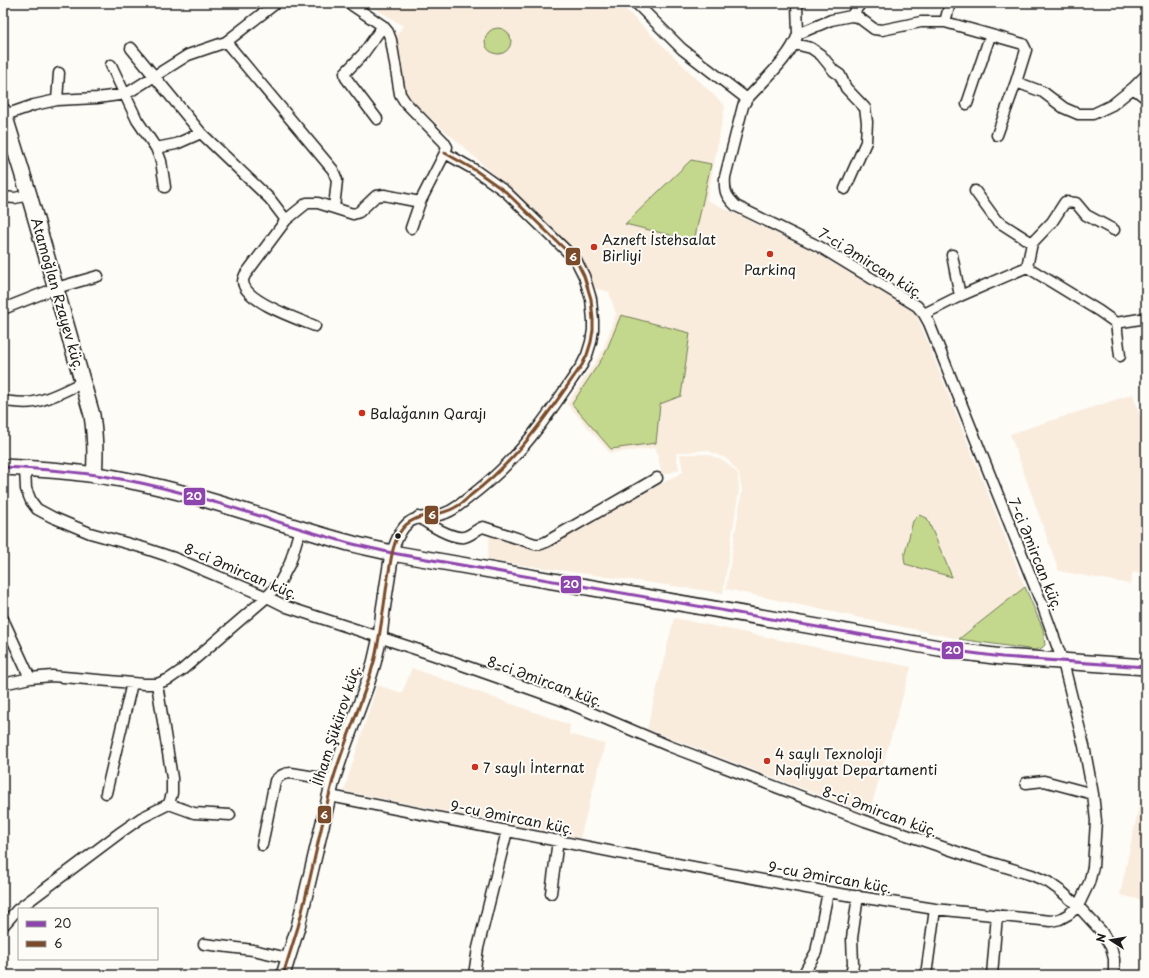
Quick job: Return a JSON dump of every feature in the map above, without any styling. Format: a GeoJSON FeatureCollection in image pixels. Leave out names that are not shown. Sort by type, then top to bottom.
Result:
{"type":"FeatureCollection","features":[{"type":"Feature","properties":{"kind":"main road","name":"Atamoğlan Rzayev küç."},"geometry":{"type":"LineString","coordinates":[[4,113],[92,415],[96,456],[94,475]]}},
{"type":"Feature","properties":{"kind":"main road"},"geometry":{"type":"LineString","coordinates":[[3,467],[94,475],[127,480],[168,489],[344,542],[392,553],[956,651],[1002,657],[1146,667]]}},
{"type":"Feature","properties":{"kind":"street","name":"Atamoğlan Rzayev küç."},"geometry":{"type":"LineString","coordinates":[[4,113],[57,100],[97,98],[126,94],[188,55],[226,42],[276,3]]}},
{"type":"Feature","properties":{"kind":"street"},"geometry":{"type":"LineString","coordinates":[[349,3],[383,26],[388,32],[391,40],[400,94],[405,102],[444,142],[446,147],[445,153],[420,202],[411,228]]}},
{"type":"Feature","properties":{"kind":"street"},"geometry":{"type":"LineString","coordinates":[[636,3],[682,49],[747,98]]}},
{"type":"Feature","properties":{"kind":"street"},"geometry":{"type":"LineString","coordinates":[[796,39],[797,3]]}},
{"type":"Feature","properties":{"kind":"street"},"geometry":{"type":"LineString","coordinates":[[851,16],[861,3]]}},
{"type":"Feature","properties":{"kind":"street"},"geometry":{"type":"LineString","coordinates":[[945,22],[950,3]]}},
{"type":"Feature","properties":{"kind":"street"},"geometry":{"type":"LineString","coordinates":[[796,39],[831,20],[851,16],[858,17],[874,29],[882,30],[921,22],[945,22],[990,36],[1023,44],[1026,50],[997,135]]}},
{"type":"Feature","properties":{"kind":"street"},"geometry":{"type":"LineString","coordinates":[[377,119],[346,78],[345,73],[363,54],[383,26]]}},
{"type":"Feature","properties":{"kind":"street"},"geometry":{"type":"LineString","coordinates":[[967,104],[990,36]]}},
{"type":"Feature","properties":{"kind":"street"},"geometry":{"type":"LineString","coordinates":[[796,39],[821,55],[834,71],[840,75],[846,88],[865,108],[867,122],[866,142],[845,189]]}},
{"type":"Feature","properties":{"kind":"street","name":"7-ci Əmircan küç."},"geometry":{"type":"LineString","coordinates":[[796,39],[788,54],[747,98],[743,106],[725,177],[724,188],[728,197],[736,206],[820,247],[917,306],[924,314],[941,352],[1063,662]]}},
{"type":"Feature","properties":{"kind":"street"},"geometry":{"type":"LineString","coordinates":[[226,42],[333,170],[337,180],[334,208]]}},
{"type":"Feature","properties":{"kind":"street"},"geometry":{"type":"LineString","coordinates":[[132,48],[201,132],[270,200],[286,220]]}},
{"type":"Feature","properties":{"kind":"street"},"geometry":{"type":"LineString","coordinates":[[111,65],[137,120],[156,148],[161,161],[165,187]]}},
{"type":"Feature","properties":{"kind":"street"},"geometry":{"type":"LineString","coordinates":[[57,100],[59,72]]}},
{"type":"Feature","properties":{"kind":"street"},"geometry":{"type":"LineString","coordinates":[[1016,82],[1043,92],[1064,108],[1078,114],[1093,114],[1112,105],[1146,75]]}},
{"type":"Feature","properties":{"kind":"street"},"geometry":{"type":"LineString","coordinates":[[1133,88],[1146,98]]}},
{"type":"Feature","properties":{"kind":"street"},"geometry":{"type":"LineString","coordinates":[[156,148],[176,144],[201,132]]}},
{"type":"Feature","properties":{"kind":"street"},"geometry":{"type":"LineString","coordinates":[[392,553],[401,531],[409,522],[418,517],[439,514],[454,508],[488,483],[508,464],[540,424],[582,365],[587,355],[593,330],[591,299],[584,276],[576,260],[506,192],[475,170],[445,153]]}},
{"type":"Feature","properties":{"kind":"street"},"geometry":{"type":"LineString","coordinates":[[976,191],[996,220],[1032,243]]}},
{"type":"Feature","properties":{"kind":"street"},"geometry":{"type":"LineString","coordinates":[[3,197],[15,198],[29,195]]}},
{"type":"Feature","properties":{"kind":"street"},"geometry":{"type":"LineString","coordinates":[[315,326],[266,306],[246,290],[243,281],[245,275],[286,220],[308,203],[318,203],[353,214],[359,212],[376,196],[384,195],[420,202]]}},
{"type":"Feature","properties":{"kind":"street"},"geometry":{"type":"LineString","coordinates":[[1027,267],[1032,243],[1052,222],[1065,202],[1076,203],[1086,215],[1114,230]]}},
{"type":"Feature","properties":{"kind":"street"},"geometry":{"type":"LineString","coordinates":[[952,255],[960,296]]}},
{"type":"Feature","properties":{"kind":"street"},"geometry":{"type":"LineString","coordinates":[[924,314],[960,296],[1027,267]]}},
{"type":"Feature","properties":{"kind":"street"},"geometry":{"type":"LineString","coordinates":[[1027,267],[1116,323],[1146,318]]}},
{"type":"Feature","properties":{"kind":"street"},"geometry":{"type":"LineString","coordinates":[[3,309],[56,288],[98,276]]}},
{"type":"Feature","properties":{"kind":"street"},"geometry":{"type":"LineString","coordinates":[[1116,323],[1120,356]]}},
{"type":"Feature","properties":{"kind":"street"},"geometry":{"type":"LineString","coordinates":[[3,401],[18,403],[34,402],[48,398],[83,382]]}},
{"type":"Feature","properties":{"kind":"street","name":"8-ci Əmircan küç."},"geometry":{"type":"LineString","coordinates":[[26,468],[26,489],[30,501],[37,509],[52,518],[90,533],[177,559],[287,607],[380,637],[559,699],[670,746],[865,821],[969,856],[1032,875],[1048,882],[1078,906],[1101,931],[1111,947],[1114,959],[1114,975]]}},
{"type":"Feature","properties":{"kind":"street"},"geometry":{"type":"LineString","coordinates":[[418,517],[434,527],[462,538],[478,528],[483,527],[535,544],[541,544],[656,478]]}},
{"type":"Feature","properties":{"kind":"street"},"geometry":{"type":"LineString","coordinates":[[3,684],[30,678],[52,676],[157,684],[169,679],[182,670],[267,597],[280,582],[290,563],[300,529]]}},
{"type":"Feature","properties":{"kind":"street","name":"İlham Şükürov küç."},"geometry":{"type":"LineString","coordinates":[[284,975],[298,927],[333,780],[366,688],[380,637],[392,553]]}},
{"type":"Feature","properties":{"kind":"street"},"geometry":{"type":"LineString","coordinates":[[3,619],[30,678]]}},
{"type":"Feature","properties":{"kind":"street","name":"9-cu Əmircan küç."},"geometry":{"type":"LineString","coordinates":[[330,796],[629,855],[828,892],[935,909],[1051,921],[1060,919],[1069,914],[1078,906],[1089,883],[1093,867],[1096,822],[1094,794],[1083,738],[1063,662]]}},
{"type":"Feature","properties":{"kind":"street"},"geometry":{"type":"LineString","coordinates":[[106,793],[132,683]]}},
{"type":"Feature","properties":{"kind":"street"},"geometry":{"type":"LineString","coordinates":[[157,684],[172,778],[170,804]]}},
{"type":"Feature","properties":{"kind":"street"},"geometry":{"type":"LineString","coordinates":[[262,845],[275,781],[279,776],[285,773],[291,773],[333,780]]}},
{"type":"Feature","properties":{"kind":"street"},"geometry":{"type":"LineString","coordinates":[[1026,783],[1044,781],[1094,794]]}},
{"type":"Feature","properties":{"kind":"street"},"geometry":{"type":"LineString","coordinates":[[20,908],[141,818],[170,804],[194,813],[230,815]]}},
{"type":"Feature","properties":{"kind":"street"},"geometry":{"type":"LineString","coordinates":[[474,975],[478,948],[508,830]]}},
{"type":"Feature","properties":{"kind":"street"},"geometry":{"type":"LineString","coordinates":[[551,893],[558,840]]}},
{"type":"Feature","properties":{"kind":"street"},"geometry":{"type":"LineString","coordinates":[[803,975],[816,952],[828,892]]}},
{"type":"Feature","properties":{"kind":"street"},"geometry":{"type":"LineString","coordinates":[[851,975],[853,964],[852,938],[858,896]]}},
{"type":"Feature","properties":{"kind":"street"},"geometry":{"type":"LineString","coordinates":[[3,926],[18,909]]}},
{"type":"Feature","properties":{"kind":"street"},"geometry":{"type":"LineString","coordinates":[[926,975],[935,909]]}},
{"type":"Feature","properties":{"kind":"street"},"geometry":{"type":"LineString","coordinates":[[992,975],[997,915]]}},
{"type":"Feature","properties":{"kind":"street"},"geometry":{"type":"LineString","coordinates":[[204,944],[253,950],[288,958]]}},
{"type":"Feature","properties":{"kind":"shaded area","name":"Azneft İstehsalat Birliyi"},"geometry":{"type":"Polygon","coordinates":[[[367,3],[619,3],[725,106],[707,200],[815,252],[916,313],[1025,587],[959,639],[726,589],[742,491],[739,473],[727,459],[706,450],[676,453],[679,470],[662,475],[656,448],[610,453],[567,404],[602,352],[616,314],[609,292],[590,287],[586,266],[486,167],[407,97],[396,36],[403,26],[367,3]]]}},
{"type":"Feature","properties":{"kind":"shaded area"},"geometry":{"type":"Polygon","coordinates":[[[1133,394],[1146,433],[1146,575],[1133,572],[1130,584],[1059,571],[1010,434],[1133,394]]]}},
{"type":"Feature","properties":{"kind":"shaded area"},"geometry":{"type":"Polygon","coordinates":[[[680,454],[707,454],[726,462],[738,474],[739,490],[723,593],[487,560],[490,534],[539,550],[683,472],[680,454]]]}},
{"type":"Feature","properties":{"kind":"shaded area"},"geometry":{"type":"Polygon","coordinates":[[[674,618],[911,667],[869,814],[647,729],[674,618]]]}},
{"type":"Feature","properties":{"kind":"shaded area","name":"7 saylı İnternat"},"geometry":{"type":"Polygon","coordinates":[[[412,668],[570,725],[569,734],[605,744],[580,838],[344,791],[377,685],[402,693],[412,668]]]}},
{"type":"Feature","properties":{"kind":"shaded area"},"geometry":{"type":"Polygon","coordinates":[[[1146,772],[1146,901],[1120,895],[1146,772]]]}},
{"type":"Feature","properties":{"kind":"green space"},"geometry":{"type":"Polygon","coordinates":[[[498,28],[507,32],[511,41],[507,50],[498,54],[489,50],[485,41],[489,32],[498,28]]]}},
{"type":"Feature","properties":{"kind":"green space"},"geometry":{"type":"Polygon","coordinates":[[[691,160],[711,164],[694,241],[625,224],[691,160]]]}},
{"type":"Feature","properties":{"kind":"green space"},"geometry":{"type":"Polygon","coordinates":[[[621,315],[690,333],[681,396],[660,404],[656,443],[611,449],[572,404],[605,354],[621,315]]]}},
{"type":"Feature","properties":{"kind":"green space"},"geometry":{"type":"Polygon","coordinates":[[[919,515],[927,518],[952,577],[905,564],[904,557],[913,521],[919,515]]]}},
{"type":"Feature","properties":{"kind":"green space"},"geometry":{"type":"Polygon","coordinates":[[[1025,587],[1043,629],[1045,645],[1042,648],[1035,650],[959,639],[1025,587]]]}},
{"type":"Feature","properties":{"kind":"transit line","name":"6"},"geometry":{"type":"LineString","coordinates":[[283,975],[303,909],[333,780],[371,674],[381,628],[393,548],[397,537],[405,525],[411,521],[447,511],[465,501],[504,467],[532,434],[582,365],[591,342],[593,330],[591,299],[584,276],[576,260],[506,192],[475,170],[445,153]]}},
{"type":"Feature","properties":{"kind":"transit line","name":"20"},"geometry":{"type":"LineString","coordinates":[[3,467],[80,473],[111,477],[154,486],[208,500],[342,541],[392,553],[956,651],[1002,657],[1146,667]]}},
{"type":"Feature","properties":{"kind":"place","name":"Azneft İstehsalat Birliyi"},"geometry":{"type":"Point","coordinates":[594,247]}},
{"type":"Feature","properties":{"kind":"place","name":"Parkinq"},"geometry":{"type":"Point","coordinates":[770,254]}},
{"type":"Feature","properties":{"kind":"place","name":"Balağanın Qarajı"},"geometry":{"type":"Point","coordinates":[362,413]}},
{"type":"Feature","properties":{"kind":"place","name":"4 saylı Texnoloji Nəqliyyat Departamenti"},"geometry":{"type":"Point","coordinates":[767,761]}},
{"type":"Feature","properties":{"kind":"place","name":"7 saylı İnternat"},"geometry":{"type":"Point","coordinates":[475,767]}}]}
